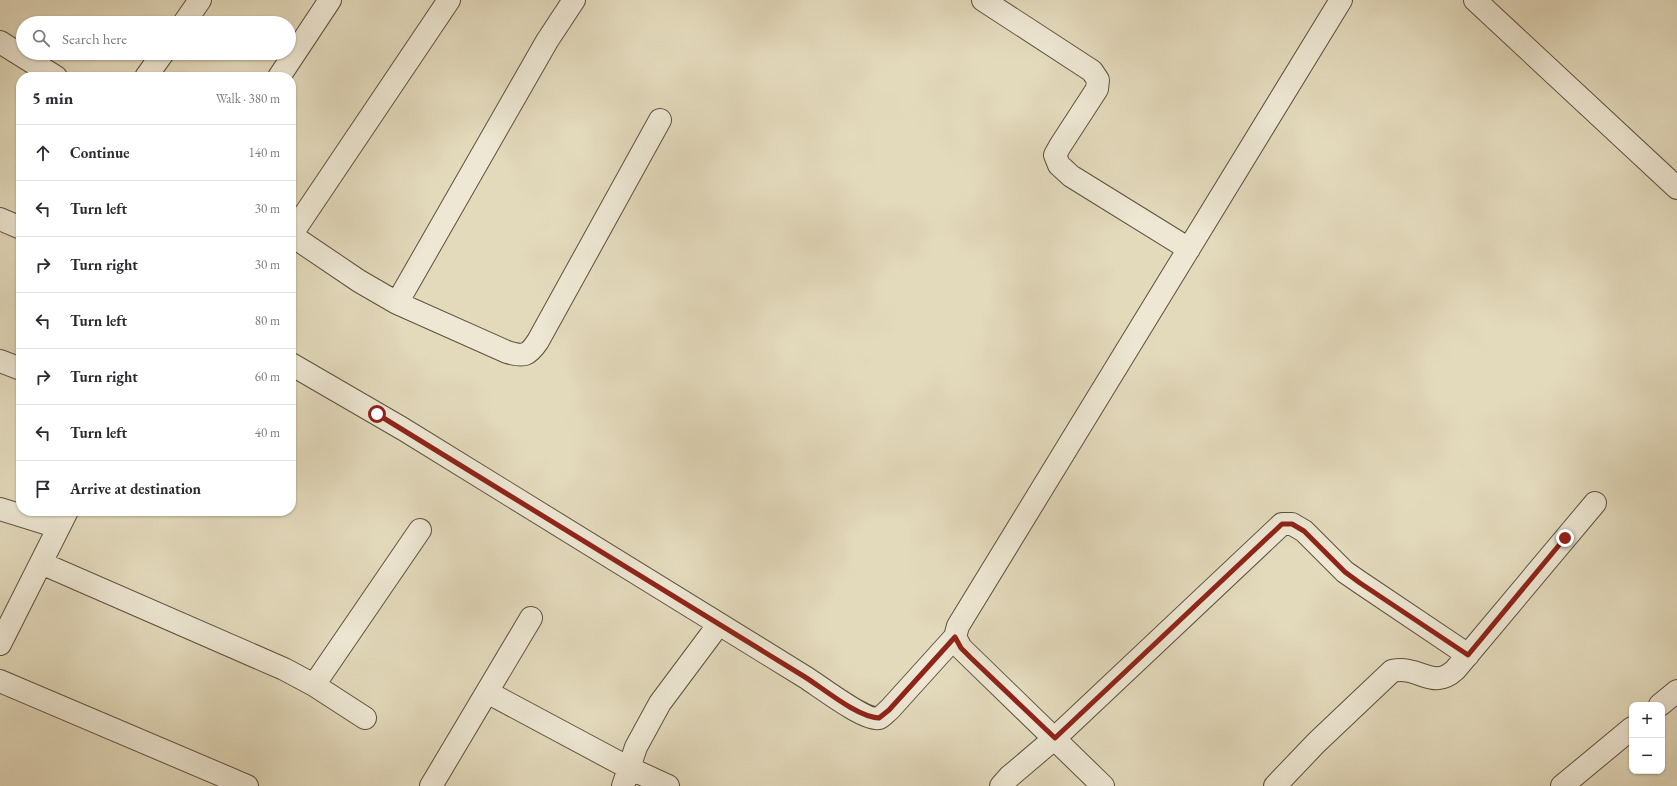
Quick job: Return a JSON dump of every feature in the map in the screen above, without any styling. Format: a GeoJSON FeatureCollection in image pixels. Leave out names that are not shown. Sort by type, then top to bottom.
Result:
{"type":"FeatureCollection","features":[{"type":"Feature","properties":{"kind":"street"},"geometry":{"type":"LineString","coordinates":[[189,16],[200,0]]}},
{"type":"Feature","properties":{"kind":"street"},"geometry":{"type":"LineString","coordinates":[[296,51],[330,0]]}},
{"type":"Feature","properties":{"kind":"street"},"geometry":{"type":"LineString","coordinates":[[296,228],[449,0]]}},
{"type":"Feature","properties":{"kind":"street"},"geometry":{"type":"LineString","coordinates":[[397,303],[547,40],[574,0]]}},
{"type":"Feature","properties":{"kind":"street"},"geometry":{"type":"LineString","coordinates":[[983,0],[1092,71],[1098,80],[1097,90],[1055,156],[1059,165],[1071,176],[1189,249]]}},
{"type":"Feature","properties":{"kind":"street"},"geometry":{"type":"LineString","coordinates":[[296,367],[403,429],[805,677],[857,711],[870,717],[879,718],[889,710],[955,637],[958,626],[1341,0]]}},
{"type":"Feature","properties":{"kind":"street"},"geometry":{"type":"LineString","coordinates":[[1475,0],[1677,188]]}},
{"type":"Feature","properties":{"kind":"street"},"geometry":{"type":"LineString","coordinates":[[0,42],[16,52]]}},
{"type":"Feature","properties":{"kind":"street"},"geometry":{"type":"LineString","coordinates":[[29,60],[48,72]]}},
{"type":"Feature","properties":{"kind":"street"},"geometry":{"type":"LineString","coordinates":[[150,72],[158,60]]}},
{"type":"Feature","properties":{"kind":"street"},"geometry":{"type":"LineString","coordinates":[[282,72],[290,60]]}},
{"type":"Feature","properties":{"kind":"street"},"geometry":{"type":"LineString","coordinates":[[296,238],[359,282],[397,303],[507,352],[521,356],[530,352],[538,341],[660,120]]}},
{"type":"Feature","properties":{"kind":"street"},"geometry":{"type":"LineString","coordinates":[[0,219],[16,226]]}},
{"type":"Feature","properties":{"kind":"street"},"geometry":{"type":"LineString","coordinates":[[0,361],[16,367]]}},
{"type":"Feature","properties":{"kind":"street"},"geometry":{"type":"LineString","coordinates":[[1275,786],[1322,738],[1392,671],[1401,669],[1412,671],[1431,678],[1447,677],[1468,655],[1595,503]]}},
{"type":"Feature","properties":{"kind":"street"},"geometry":{"type":"LineString","coordinates":[[0,509],[16,512]]}},
{"type":"Feature","properties":{"kind":"street"},"geometry":{"type":"LineString","coordinates":[[0,644],[63,519],[44,516]]}},
{"type":"Feature","properties":{"kind":"street"},"geometry":{"type":"LineString","coordinates":[[1001,786],[1009,777],[1055,738],[1282,524],[1292,524],[1304,531],[1345,572],[1468,655]]}},
{"type":"Feature","properties":{"kind":"street"},"geometry":{"type":"LineString","coordinates":[[314,685],[420,530]]}},
{"type":"Feature","properties":{"kind":"street"},"geometry":{"type":"LineString","coordinates":[[41,563],[246,651],[284,669],[314,685],[366,718]]}},
{"type":"Feature","properties":{"kind":"street"},"geometry":{"type":"LineString","coordinates":[[431,786],[531,618]]}},
{"type":"Feature","properties":{"kind":"street"},"geometry":{"type":"LineString","coordinates":[[626,777],[636,747],[660,703],[719,624]]}},
{"type":"Feature","properties":{"kind":"street"},"geometry":{"type":"LineString","coordinates":[[955,637],[961,648],[1103,786]]}},
{"type":"Feature","properties":{"kind":"street"},"geometry":{"type":"LineString","coordinates":[[0,681],[247,786]]}},
{"type":"Feature","properties":{"kind":"street"},"geometry":{"type":"LineString","coordinates":[[1664,702],[1677,691]]}},
{"type":"Feature","properties":{"kind":"street"},"geometry":{"type":"LineString","coordinates":[[487,692],[626,777],[668,786]]}},
{"type":"Feature","properties":{"kind":"street"},"geometry":{"type":"LineString","coordinates":[[1562,786],[1629,730]]}},
{"type":"Feature","properties":{"kind":"route"},"geometry":{"type":"LineString","coordinates":[[377,414],[805,677],[857,711],[870,717],[879,718],[889,710],[955,637],[961,648],[1055,738],[1282,524],[1292,524],[1304,531],[1345,572],[1468,655],[1565,538]]}}]}
